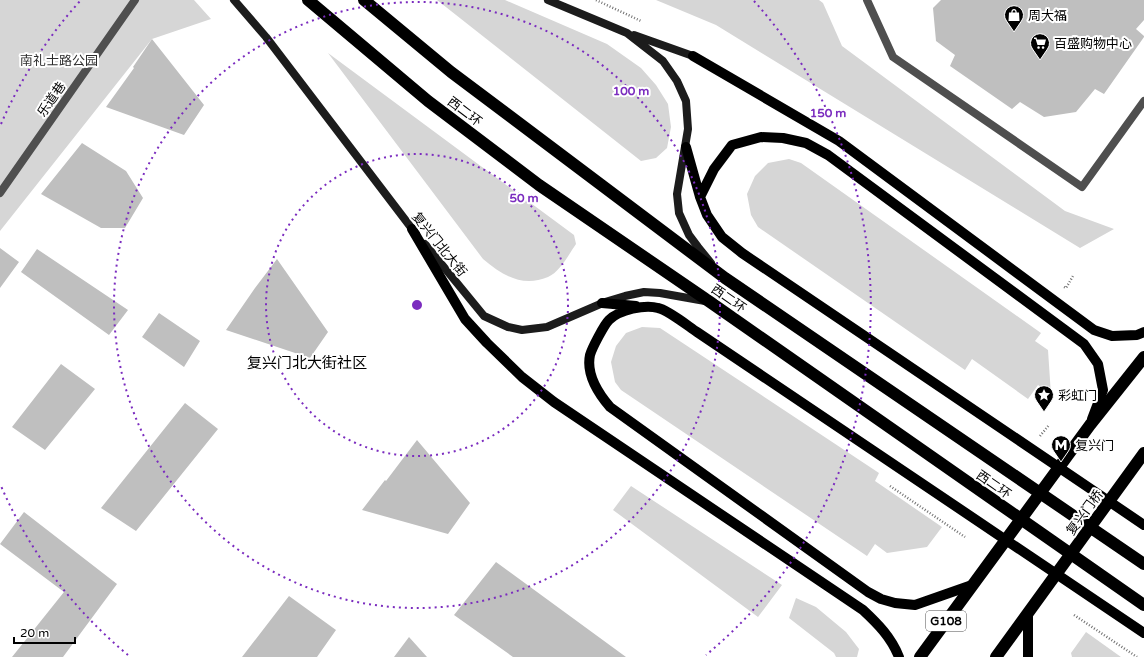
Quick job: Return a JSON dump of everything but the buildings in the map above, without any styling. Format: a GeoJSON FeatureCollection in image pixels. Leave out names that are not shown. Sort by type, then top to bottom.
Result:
{"type":"FeatureCollection","features":[{"type":"Feature","properties":{"kind":"highway","name":"西二环"},"geometry":{"type":"LineString","coordinates":[[308,0],[428,101],[539,186],[710,302],[1144,605]]}},
{"type":"Feature","properties":{"kind":"highway","name":"西二环"},"geometry":{"type":"LineString","coordinates":[[364,0],[451,72],[725,278],[1144,564]]}},
{"type":"Feature","properties":{"kind":"highway"},"geometry":{"type":"LineString","coordinates":[[972,585],[1090,425],[1144,357]]}},
{"type":"Feature","properties":{"kind":"highway","name":"复兴门桥"},"geometry":{"type":"LineString","coordinates":[[996,657],[1144,453]]}},
{"type":"Feature","properties":{"kind":"highway","name":"G108"},"geometry":{"type":"LineString","coordinates":[[920,657],[972,585]]}},
{"type":"Feature","properties":{"kind":"main road"},"geometry":{"type":"LineString","coordinates":[[693,56],[840,141],[1094,330],[1112,336],[1137,335],[1144,332]]}},
{"type":"Feature","properties":{"kind":"main road"},"geometry":{"type":"LineString","coordinates":[[700,197],[714,169],[732,145],[762,137],[784,138],[806,143],[828,155],[1084,344],[1098,364],[1103,390],[1090,425]]}},
{"type":"Feature","properties":{"kind":"main road"},"geometry":{"type":"LineString","coordinates":[[686,147],[700,197],[707,215],[722,237],[742,253],[1144,525]]}},
{"type":"Feature","properties":{"kind":"main road"},"geometry":{"type":"LineString","coordinates":[[412,229],[465,319],[522,377],[554,402],[863,610],[882,627],[890,638],[899,657]]}},
{"type":"Feature","properties":{"kind":"main road"},"geometry":{"type":"LineString","coordinates":[[602,303],[659,308],[697,332],[1144,633]]}},
{"type":"Feature","properties":{"kind":"main road"},"geometry":{"type":"LineString","coordinates":[[648,307],[634,308],[610,320],[598,338],[590,355],[590,369],[594,385],[610,407],[868,592],[881,599],[895,603],[915,605],[972,585]]}},
{"type":"Feature","properties":{"kind":"main road"},"geometry":{"type":"LineString","coordinates":[[1028,613],[1028,657]]}},
{"type":"Feature","properties":{"kind":"street","name":"复兴门北大街"},"geometry":{"type":"LineString","coordinates":[[234,0],[266,37],[412,229],[484,316],[508,327],[522,330],[546,327],[602,303],[644,292],[660,293],[710,302]]}},
{"type":"Feature","properties":{"kind":"street"},"geometry":{"type":"LineString","coordinates":[[548,0],[627,33],[693,56]]}},
{"type":"Feature","properties":{"kind":"street"},"geometry":{"type":"LineString","coordinates":[[627,33],[663,61],[677,81],[686,100],[688,129],[677,194],[679,213],[689,235],[725,278]]}},
{"type":"Feature","properties":{"kind":"lane","name":"乐道巷"},"geometry":{"type":"LineString","coordinates":[[0,193],[134,0]]}},
{"type":"Feature","properties":{"kind":"lane"},"geometry":{"type":"LineString","coordinates":[[866,0],[893,57],[1082,187],[1144,101]]}},
{"type":"Feature","properties":{"kind":"path"},"geometry":{"type":"LineString","coordinates":[[890,486],[965,537]]}},
{"type":"Feature","properties":{"kind":"path"},"geometry":{"type":"LineString","coordinates":[[1074,614],[1137,657]]}},
{"type":"Feature","properties":{"kind":"green space","name":"南礼士路公园"},"geometry":{"type":"Polygon","coordinates":[[[0,0],[194,0],[211,19],[152,39],[0,231],[0,0]]]}},
{"type":"Feature","properties":{"kind":"green space"},"geometry":{"type":"Polygon","coordinates":[[[437,0],[505,0],[607,44],[641,68],[656,85],[668,104],[671,127],[667,148],[656,158],[641,161],[437,0]]]}},
{"type":"Feature","properties":{"kind":"green space"},"geometry":{"type":"Polygon","coordinates":[[[656,0],[819,0],[823,3],[842,46],[1065,211],[1114,229],[1080,248],[716,25],[656,0]]]}},
{"type":"Feature","properties":{"kind":"green space"},"geometry":{"type":"Polygon","coordinates":[[[328,53],[574,235],[576,244],[556,271],[552,275],[539,280],[521,280],[505,275],[483,259],[328,53]]]}},
{"type":"Feature","properties":{"kind":"green space"},"geometry":{"type":"Polygon","coordinates":[[[789,159],[801,163],[1041,333],[1035,341],[1048,350],[1051,395],[1038,385],[1028,399],[972,359],[965,370],[758,227],[751,215],[747,194],[755,176],[768,163],[789,159]]]}},
{"type":"Feature","properties":{"kind":"green space"},"geometry":{"type":"Polygon","coordinates":[[[642,327],[660,328],[879,473],[875,481],[942,527],[927,547],[887,553],[875,544],[867,556],[621,390],[615,382],[611,362],[616,346],[626,333],[642,327]]]}},
{"type":"Feature","properties":{"kind":"green space"},"geometry":{"type":"Polygon","coordinates":[[[631,486],[782,585],[758,617],[613,510],[631,486]]]}},
{"type":"Feature","properties":{"kind":"green space"},"geometry":{"type":"Polygon","coordinates":[[[796,598],[816,607],[846,632],[859,649],[857,657],[836,657],[834,653],[789,618],[796,598]]]}},
{"type":"Feature","properties":{"kind":"green space"},"geometry":{"type":"Polygon","coordinates":[[[1086,632],[1121,657],[1072,657],[1071,653],[1086,632]]]}},
{"type":"Feature","properties":{"kind":"place","name":"周大福"},"geometry":{"type":"Point","coordinates":[1014,32]}},
{"type":"Feature","properties":{"kind":"place","name":"百盛购物中心"},"geometry":{"type":"Point","coordinates":[1040,60]}},
{"type":"Feature","properties":{"kind":"place","name":"彩虹门"},"geometry":{"type":"Point","coordinates":[1044,412]}},
{"type":"Feature","properties":{"kind":"place","name":"复兴门"},"geometry":{"type":"Point","coordinates":[1061,462]}},
{"type":"Feature","properties":{"kind":"district","name":"复兴门北大街社区"},"geometry":{"type":"Point","coordinates":[307,363]}}]}
